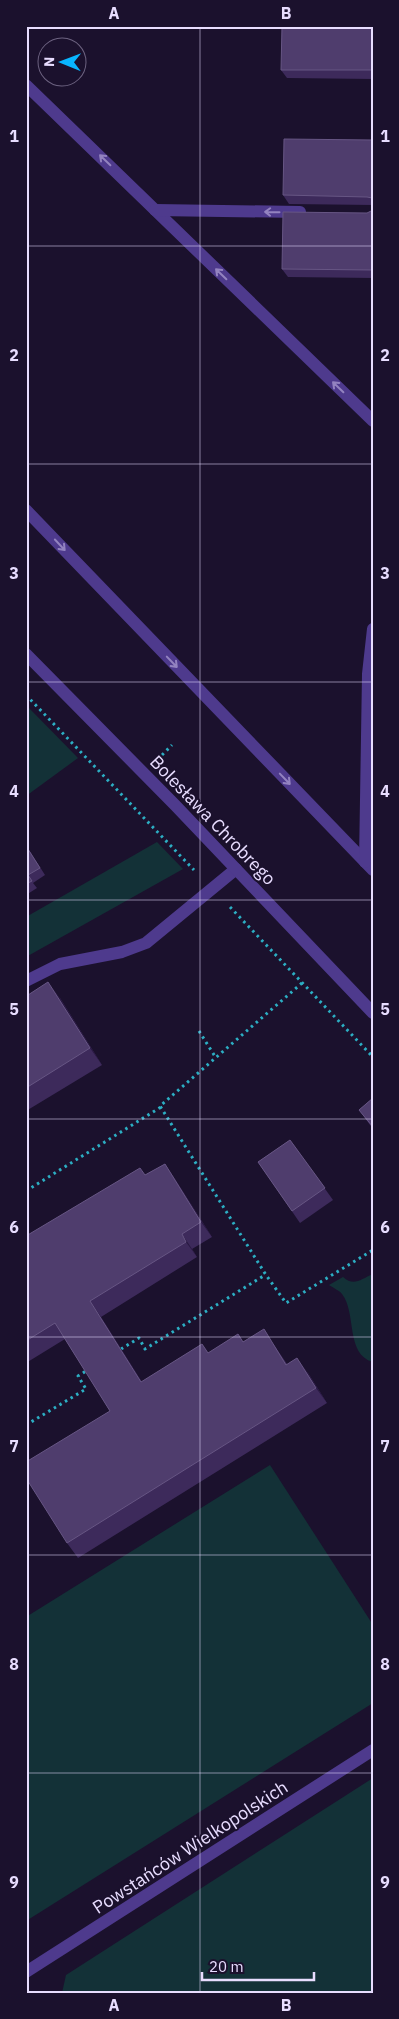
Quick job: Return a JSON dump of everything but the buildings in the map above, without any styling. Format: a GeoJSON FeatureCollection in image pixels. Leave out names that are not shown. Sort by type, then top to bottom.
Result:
{"type":"FeatureCollection","features":[{"type":"Feature","properties":{"kind":"street"},"geometry":{"type":"LineString","coordinates":[[26,85],[373,421]]}},
{"type":"Feature","properties":{"kind":"street"},"geometry":{"type":"LineString","coordinates":[[155,210],[314,212]]}},
{"type":"Feature","properties":{"kind":"street"},"geometry":{"type":"LineString","coordinates":[[26,510],[369,866]]}},
{"type":"Feature","properties":{"kind":"street"},"geometry":{"type":"LineString","coordinates":[[369,866],[368,674],[373,629]]}},
{"type":"Feature","properties":{"kind":"street","name":"Bolesława Chrobrego"},"geometry":{"type":"LineString","coordinates":[[26,654],[175,805],[373,1013]]}},
{"type":"Feature","properties":{"kind":"street"},"geometry":{"type":"LineString","coordinates":[[26,981],[60,964],[122,952],[146,943],[236,869]]}},
{"type":"Feature","properties":{"kind":"street","name":"Powstańców Wielkopolskich"},"geometry":{"type":"LineString","coordinates":[[26,1972],[373,1750]]}},
{"type":"Feature","properties":{"kind":"path"},"geometry":{"type":"LineString","coordinates":[[26,1191],[161,1107],[302,982]]}},
{"type":"Feature","properties":{"kind":"path"},"geometry":{"type":"LineString","coordinates":[[199,1031],[216,1058]]}},
{"type":"Feature","properties":{"kind":"path"},"geometry":{"type":"LineString","coordinates":[[161,1107],[266,1275],[286,1303],[373,1250]]}},
{"type":"Feature","properties":{"kind":"path"},"geometry":{"type":"LineString","coordinates":[[121,1349],[139,1338],[146,1348],[266,1275]]}},
{"type":"Feature","properties":{"kind":"path"},"geometry":{"type":"LineString","coordinates":[[26,1425],[86,1388],[78,1376],[86,1371]]}},
{"type":"Feature","properties":{"kind":"green space"},"geometry":{"type":"Polygon","coordinates":[[[26,705],[78,758],[26,796],[26,705]]]}},
{"type":"Feature","properties":{"kind":"green space"},"geometry":{"type":"Polygon","coordinates":[[[157,842],[183,869],[26,957],[26,917],[157,842]]]}},
{"type":"Feature","properties":{"kind":"green space"},"geometry":{"type":"Polygon","coordinates":[[[373,1274],[373,1362],[364,1358],[358,1351],[346,1302],[341,1293],[329,1285],[343,1277],[354,1282],[373,1274]]]}},
{"type":"Feature","properties":{"kind":"green space"},"geometry":{"type":"Polygon","coordinates":[[[270,1465],[373,1625],[373,1703],[26,1921],[26,1617],[270,1465]]]}},
{"type":"Feature","properties":{"kind":"green space"},"geometry":{"type":"Polygon","coordinates":[[[373,1778],[373,1993],[62,1993],[66,1975],[373,1778]]]}}]}
